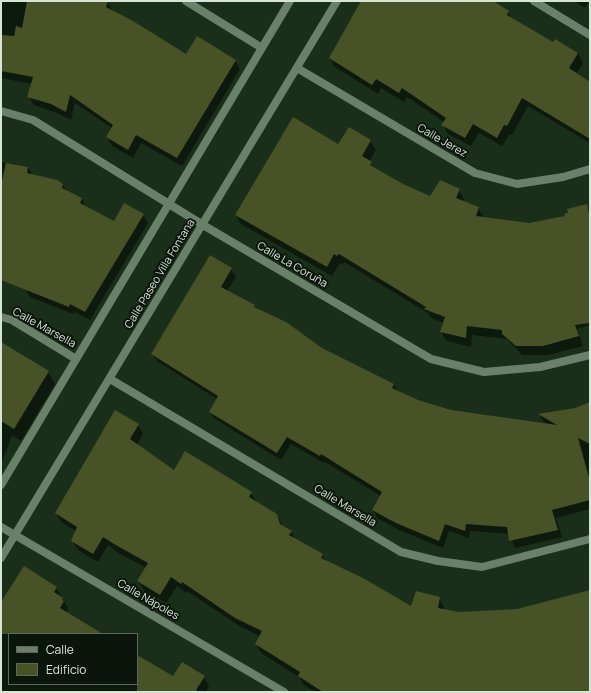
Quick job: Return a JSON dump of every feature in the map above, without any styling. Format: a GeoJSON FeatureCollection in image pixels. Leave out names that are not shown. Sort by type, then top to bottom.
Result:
{"type":"FeatureCollection","features":[{"type":"Feature","properties":{"kind":"street"},"geometry":{"type":"LineString","coordinates":[[186,1],[262,48]]}},
{"type":"Feature","properties":{"kind":"street"},"geometry":{"type":"LineString","coordinates":[[1,485],[290,1]]}},
{"type":"Feature","properties":{"kind":"street","name":"Calle Paseo Villa Fontana"},"geometry":{"type":"LineString","coordinates":[[1,558],[337,1]]}},
{"type":"Feature","properties":{"kind":"street"},"geometry":{"type":"LineString","coordinates":[[534,1],[590,34]]}},
{"type":"Feature","properties":{"kind":"street","name":"Calle Jerez"},"geometry":{"type":"LineString","coordinates":[[297,68],[475,173],[517,184],[563,177],[590,169]]}},
{"type":"Feature","properties":{"kind":"street","name":"Calle La Coruña"},"geometry":{"type":"LineString","coordinates":[[1,111],[33,120],[203,225],[431,359],[484,372],[540,367],[590,355]]}},
{"type":"Feature","properties":{"kind":"street","name":"Calle Marsella"},"geometry":{"type":"LineString","coordinates":[[1,317],[12,320],[76,359]]}},
{"type":"Feature","properties":{"kind":"street","name":"Calle Marsella"},"geometry":{"type":"LineString","coordinates":[[110,379],[401,552],[438,561],[482,567],[590,539]]}},
{"type":"Feature","properties":{"kind":"street","name":"Calle Nápoles"},"geometry":{"type":"LineString","coordinates":[[1,526],[284,692]]}},
{"type":"Feature","properties":{"kind":"building"},"geometry":{"type":"Polygon","coordinates":[[[27,1],[108,1],[106,7],[133,21],[186,54],[197,36],[236,60],[177,158],[136,135],[128,150],[106,137],[113,125],[70,95],[66,112],[51,104],[27,97],[33,77],[1,71],[1,35],[14,36],[16,26],[22,28],[27,1]]]}},
{"type":"Feature","properties":{"kind":"building"},"geometry":{"type":"Polygon","coordinates":[[[361,1],[493,1],[509,11],[507,15],[553,42],[555,39],[578,53],[569,68],[590,82],[590,139],[522,98],[507,126],[504,125],[497,138],[473,124],[465,138],[441,125],[446,118],[402,88],[399,93],[376,79],[372,85],[329,58],[361,1]]]}},
{"type":"Feature","properties":{"kind":"building"},"geometry":{"type":"Polygon","coordinates":[[[293,117],[338,144],[349,127],[371,140],[362,156],[372,162],[370,165],[403,184],[430,196],[440,180],[460,189],[456,198],[479,207],[476,216],[529,223],[565,216],[564,214],[568,213],[567,209],[587,204],[590,218],[590,323],[575,325],[579,336],[543,346],[516,346],[502,334],[502,330],[467,326],[466,338],[440,332],[445,317],[424,309],[426,307],[339,254],[337,256],[334,254],[327,267],[235,215],[293,117]]]}},
{"type":"Feature","properties":{"kind":"building"},"geometry":{"type":"Polygon","coordinates":[[[6,163],[28,167],[27,173],[57,180],[63,184],[62,188],[82,198],[80,203],[114,221],[124,203],[144,214],[85,312],[70,304],[69,307],[1,280],[1,185],[6,163]]]}},
{"type":"Feature","properties":{"kind":"building"},"geometry":{"type":"Polygon","coordinates":[[[210,255],[232,268],[221,287],[255,305],[254,307],[286,322],[322,348],[394,384],[392,388],[418,400],[451,410],[557,425],[538,414],[575,408],[590,402],[590,444],[578,438],[590,481],[590,500],[552,510],[558,530],[509,541],[507,527],[466,524],[465,531],[445,524],[439,541],[396,523],[372,510],[382,492],[321,454],[320,456],[287,437],[277,453],[209,412],[218,396],[151,354],[210,255]]]}},
{"type":"Feature","properties":{"kind":"building"},"geometry":{"type":"Polygon","coordinates":[[[1,342],[49,371],[14,429],[1,421],[1,342]]]}},
{"type":"Feature","properties":{"kind":"building"},"geometry":{"type":"Polygon","coordinates":[[[115,410],[139,424],[130,439],[174,470],[185,451],[252,492],[249,497],[277,514],[280,524],[292,531],[289,535],[323,554],[321,558],[363,578],[411,606],[416,591],[440,597],[438,608],[459,612],[517,609],[590,590],[590,692],[323,692],[298,676],[300,672],[255,644],[262,631],[235,618],[182,582],[181,584],[171,577],[160,595],[137,581],[148,563],[103,537],[93,554],[71,541],[77,527],[55,513],[115,410]]]}},
{"type":"Feature","properties":{"kind":"building"},"geometry":{"type":"Polygon","coordinates":[[[24,566],[57,587],[54,592],[63,598],[62,600],[64,601],[60,608],[101,633],[1,634],[1,602],[24,566]]]}},
{"type":"Feature","properties":{"kind":"building"},"geometry":{"type":"Polygon","coordinates":[[[138,656],[173,676],[182,662],[205,676],[196,690],[199,692],[137,692],[138,656]]]}}]}
